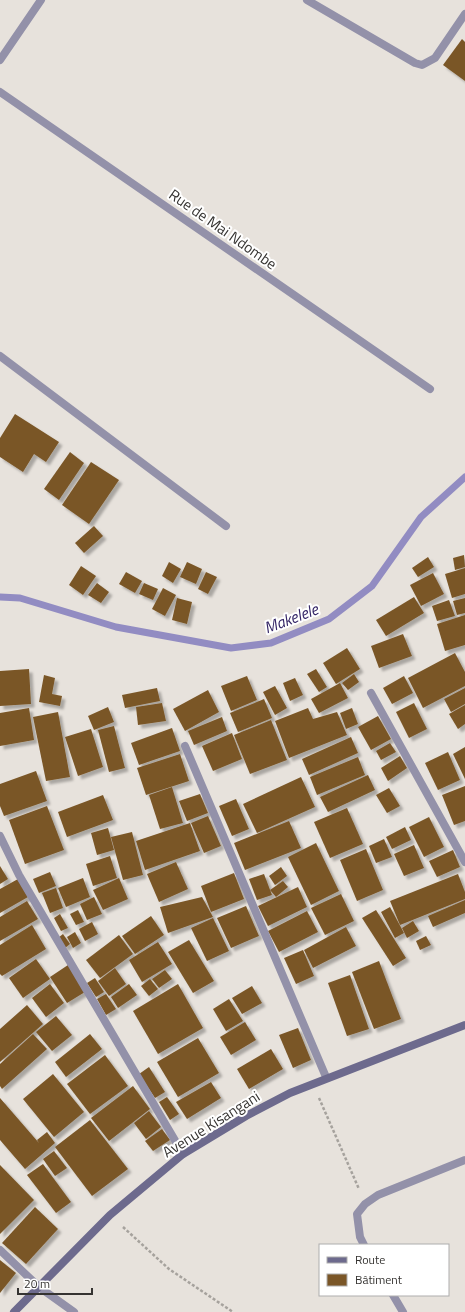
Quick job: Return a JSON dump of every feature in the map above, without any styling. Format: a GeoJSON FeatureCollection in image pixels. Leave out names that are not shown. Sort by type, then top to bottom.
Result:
{"type":"FeatureCollection","features":[{"type":"Feature","properties":{"kind":"street"},"geometry":{"type":"LineString","coordinates":[[0,60],[41,0]]}},
{"type":"Feature","properties":{"kind":"street"},"geometry":{"type":"LineString","coordinates":[[307,0],[415,63],[422,65],[435,58],[465,14]]}},
{"type":"Feature","properties":{"kind":"street","name":"Rue de Mai Ndombe"},"geometry":{"type":"LineString","coordinates":[[0,92],[430,389]]}},
{"type":"Feature","properties":{"kind":"street"},"geometry":{"type":"LineString","coordinates":[[0,356],[226,526]]}},
{"type":"Feature","properties":{"kind":"street"},"geometry":{"type":"LineString","coordinates":[[372,693],[465,862]]}},
{"type":"Feature","properties":{"kind":"street"},"geometry":{"type":"LineString","coordinates":[[184,746],[326,1077]]}},
{"type":"Feature","properties":{"kind":"street"},"geometry":{"type":"LineString","coordinates":[[0,836],[19,875],[183,1154]]}},
{"type":"Feature","properties":{"kind":"street","name":"Avenue Kisangani"},"geometry":{"type":"LineString","coordinates":[[14,1312],[110,1215],[183,1154],[246,1116],[312,1083],[465,1025]]}},
{"type":"Feature","properties":{"kind":"street"},"geometry":{"type":"LineString","coordinates":[[364,1244],[360,1237],[357,1214],[365,1204],[378,1195],[465,1160]]}},
{"type":"Feature","properties":{"kind":"street"},"geometry":{"type":"LineString","coordinates":[[0,1250],[39,1287],[74,1312]]}},
{"type":"Feature","properties":{"kind":"street"},"geometry":{"type":"LineString","coordinates":[[394,1296],[403,1312]]}},
{"type":"Feature","properties":{"kind":"path"},"geometry":{"type":"LineString","coordinates":[[312,1083],[365,1204]]}},
{"type":"Feature","properties":{"kind":"path"},"geometry":{"type":"LineString","coordinates":[[110,1215],[169,1269],[233,1312]]}},
{"type":"Feature","properties":{"kind":"building"},"geometry":{"type":"Polygon","coordinates":[[[462,39],[465,42],[465,81],[443,65],[462,39]]]}},
{"type":"Feature","properties":{"kind":"building"},"geometry":{"type":"Polygon","coordinates":[[[15,414],[59,442],[46,462],[34,454],[23,472],[0,457],[0,438],[15,414]]]}},
{"type":"Feature","properties":{"kind":"building"},"geometry":{"type":"Polygon","coordinates":[[[70,452],[84,463],[59,500],[44,489],[70,452]]]}},
{"type":"Feature","properties":{"kind":"building"},"geometry":{"type":"Polygon","coordinates":[[[91,462],[119,480],[89,524],[62,505],[91,462]]]}},
{"type":"Feature","properties":{"kind":"building"},"geometry":{"type":"Polygon","coordinates":[[[94,526],[103,536],[84,553],[75,543],[94,526]]]}},
{"type":"Feature","properties":{"kind":"building"},"geometry":{"type":"Polygon","coordinates":[[[464,555],[465,567],[455,570],[453,558],[464,555]]]}},
{"type":"Feature","properties":{"kind":"building"},"geometry":{"type":"Polygon","coordinates":[[[428,557],[434,567],[418,577],[412,568],[428,557]]]}},
{"type":"Feature","properties":{"kind":"building"},"geometry":{"type":"Polygon","coordinates":[[[169,562],[181,569],[173,583],[162,576],[169,562]]]}},
{"type":"Feature","properties":{"kind":"building"},"geometry":{"type":"Polygon","coordinates":[[[187,562],[202,569],[196,584],[180,577],[187,562]]]}},
{"type":"Feature","properties":{"kind":"building"},"geometry":{"type":"Polygon","coordinates":[[[81,566],[96,576],[83,595],[69,585],[81,566]]]}},
{"type":"Feature","properties":{"kind":"building"},"geometry":{"type":"Polygon","coordinates":[[[465,568],[465,594],[452,598],[445,574],[465,568]]]}},
{"type":"Feature","properties":{"kind":"building"},"geometry":{"type":"Polygon","coordinates":[[[126,572],[142,581],[135,593],[119,584],[126,572]]]}},
{"type":"Feature","properties":{"kind":"building"},"geometry":{"type":"Polygon","coordinates":[[[206,572],[217,577],[208,594],[198,589],[206,572]]]}},
{"type":"Feature","properties":{"kind":"building"},"geometry":{"type":"Polygon","coordinates":[[[433,573],[444,594],[421,606],[410,585],[433,573]]]}},
{"type":"Feature","properties":{"kind":"building"},"geometry":{"type":"Polygon","coordinates":[[[97,583],[109,592],[101,603],[88,595],[97,583]]]}},
{"type":"Feature","properties":{"kind":"building"},"geometry":{"type":"Polygon","coordinates":[[[144,583],[158,589],[153,600],[139,594],[144,583]]]}},
{"type":"Feature","properties":{"kind":"building"},"geometry":{"type":"Polygon","coordinates":[[[163,588],[176,595],[165,616],[152,609],[163,588]]]}},
{"type":"Feature","properties":{"kind":"building"},"geometry":{"type":"Polygon","coordinates":[[[414,597],[424,613],[386,636],[376,620],[414,597]]]}},
{"type":"Feature","properties":{"kind":"building"},"geometry":{"type":"Polygon","coordinates":[[[177,598],[192,602],[187,624],[172,620],[177,598]]]}},
{"type":"Feature","properties":{"kind":"building"},"geometry":{"type":"Polygon","coordinates":[[[465,598],[465,613],[457,615],[453,601],[465,598]]]}},
{"type":"Feature","properties":{"kind":"building"},"geometry":{"type":"Polygon","coordinates":[[[449,600],[455,616],[437,621],[432,606],[449,600]]]}},
{"type":"Feature","properties":{"kind":"building"},"geometry":{"type":"Polygon","coordinates":[[[465,615],[465,645],[445,651],[437,624],[465,615]]]}},
{"type":"Feature","properties":{"kind":"building"},"geometry":{"type":"Polygon","coordinates":[[[403,634],[412,656],[379,668],[371,646],[403,634]]]}},
{"type":"Feature","properties":{"kind":"building"},"geometry":{"type":"Polygon","coordinates":[[[347,648],[360,669],[336,684],[323,663],[347,648]]]}},
{"type":"Feature","properties":{"kind":"building"},"geometry":{"type":"Polygon","coordinates":[[[455,653],[465,672],[465,686],[423,708],[408,678],[455,653]]]}},
{"type":"Feature","properties":{"kind":"building"},"geometry":{"type":"Polygon","coordinates":[[[29,669],[31,704],[0,706],[0,671],[29,669]]]}},
{"type":"Feature","properties":{"kind":"building"},"geometry":{"type":"Polygon","coordinates":[[[316,669],[327,687],[319,692],[307,674],[316,669]]]}},
{"type":"Feature","properties":{"kind":"building"},"geometry":{"type":"Polygon","coordinates":[[[354,674],[359,682],[348,690],[342,683],[354,674]]]}},
{"type":"Feature","properties":{"kind":"building"},"geometry":{"type":"Polygon","coordinates":[[[44,675],[55,678],[52,694],[62,696],[60,706],[39,702],[44,675]]]}},
{"type":"Feature","properties":{"kind":"building"},"geometry":{"type":"Polygon","coordinates":[[[247,676],[257,700],[231,711],[221,686],[247,676]]]}},
{"type":"Feature","properties":{"kind":"building"},"geometry":{"type":"Polygon","coordinates":[[[404,676],[413,693],[392,704],[383,688],[404,676]]]}},
{"type":"Feature","properties":{"kind":"building"},"geometry":{"type":"Polygon","coordinates":[[[295,678],[303,695],[290,701],[283,683],[295,678]]]}},
{"type":"Feature","properties":{"kind":"building"},"geometry":{"type":"Polygon","coordinates":[[[340,683],[348,698],[319,713],[311,699],[340,683]]]}},
{"type":"Feature","properties":{"kind":"building"},"geometry":{"type":"Polygon","coordinates":[[[275,686],[287,708],[275,715],[263,692],[275,686]]]}},
{"type":"Feature","properties":{"kind":"building"},"geometry":{"type":"Polygon","coordinates":[[[157,688],[160,701],[125,708],[122,695],[157,688]]]}},
{"type":"Feature","properties":{"kind":"building"},"geometry":{"type":"Polygon","coordinates":[[[465,688],[465,704],[451,712],[444,699],[465,688]]]}},
{"type":"Feature","properties":{"kind":"building"},"geometry":{"type":"Polygon","coordinates":[[[208,690],[219,712],[185,731],[173,709],[208,690]]]}},
{"type":"Feature","properties":{"kind":"building"},"geometry":{"type":"Polygon","coordinates":[[[264,699],[272,718],[238,732],[230,713],[264,699]]]}},
{"type":"Feature","properties":{"kind":"building"},"geometry":{"type":"Polygon","coordinates":[[[162,703],[166,721],[138,725],[136,707],[162,703]]]}},
{"type":"Feature","properties":{"kind":"building"},"geometry":{"type":"Polygon","coordinates":[[[414,703],[427,729],[409,738],[396,712],[414,703]]]}},
{"type":"Feature","properties":{"kind":"building"},"geometry":{"type":"Polygon","coordinates":[[[465,705],[465,724],[458,729],[449,714],[465,705]]]}},
{"type":"Feature","properties":{"kind":"building"},"geometry":{"type":"Polygon","coordinates":[[[108,707],[114,722],[94,730],[88,716],[108,707]]]}},
{"type":"Feature","properties":{"kind":"building"},"geometry":{"type":"Polygon","coordinates":[[[29,708],[34,740],[0,746],[0,713],[29,708]]]}},
{"type":"Feature","properties":{"kind":"building"},"geometry":{"type":"Polygon","coordinates":[[[308,708],[313,719],[337,712],[347,735],[289,758],[275,721],[308,708]]]}},
{"type":"Feature","properties":{"kind":"building"},"geometry":{"type":"Polygon","coordinates":[[[352,708],[358,724],[346,729],[340,713],[352,708]]]}},
{"type":"Feature","properties":{"kind":"building"},"geometry":{"type":"Polygon","coordinates":[[[58,712],[70,777],[46,781],[33,717],[58,712]]]}},
{"type":"Feature","properties":{"kind":"building"},"geometry":{"type":"Polygon","coordinates":[[[378,716],[391,739],[371,750],[358,727],[378,716]]]}},
{"type":"Feature","properties":{"kind":"building"},"geometry":{"type":"Polygon","coordinates":[[[222,717],[227,731],[194,745],[188,731],[222,717]]]}},
{"type":"Feature","properties":{"kind":"building"},"geometry":{"type":"Polygon","coordinates":[[[271,720],[287,760],[250,774],[234,735],[271,720]]]}},
{"type":"Feature","properties":{"kind":"building"},"geometry":{"type":"Polygon","coordinates":[[[114,726],[125,768],[109,772],[98,730],[114,726]]]}},
{"type":"Feature","properties":{"kind":"building"},"geometry":{"type":"Polygon","coordinates":[[[172,728],[180,751],[139,765],[131,743],[172,728]]]}},
{"type":"Feature","properties":{"kind":"building"},"geometry":{"type":"Polygon","coordinates":[[[91,729],[103,767],[78,776],[65,737],[91,729]]]}},
{"type":"Feature","properties":{"kind":"building"},"geometry":{"type":"Polygon","coordinates":[[[232,733],[242,759],[213,771],[202,746],[232,733]]]}},
{"type":"Feature","properties":{"kind":"building"},"geometry":{"type":"Polygon","coordinates":[[[351,737],[358,753],[309,775],[302,759],[351,737]]]}},
{"type":"Feature","properties":{"kind":"building"},"geometry":{"type":"Polygon","coordinates":[[[390,743],[396,752],[381,760],[376,751],[390,743]]]}},
{"type":"Feature","properties":{"kind":"building"},"geometry":{"type":"Polygon","coordinates":[[[465,747],[465,779],[453,754],[465,747]]]}},
{"type":"Feature","properties":{"kind":"building"},"geometry":{"type":"Polygon","coordinates":[[[448,752],[460,780],[438,790],[425,763],[448,752]]]}},
{"type":"Feature","properties":{"kind":"building"},"geometry":{"type":"Polygon","coordinates":[[[180,754],[189,781],[146,795],[137,768],[180,754]]]}},
{"type":"Feature","properties":{"kind":"building"},"geometry":{"type":"Polygon","coordinates":[[[400,756],[407,768],[388,781],[381,768],[400,756]]]}},
{"type":"Feature","properties":{"kind":"building"},"geometry":{"type":"Polygon","coordinates":[[[358,757],[365,775],[317,795],[310,777],[358,757]]]}},
{"type":"Feature","properties":{"kind":"building"},"geometry":{"type":"Polygon","coordinates":[[[36,771],[47,801],[4,816],[0,806],[0,784],[36,771]]]}},
{"type":"Feature","properties":{"kind":"building"},"geometry":{"type":"Polygon","coordinates":[[[368,775],[375,790],[328,812],[320,797],[368,775]]]}},
{"type":"Feature","properties":{"kind":"building"},"geometry":{"type":"Polygon","coordinates":[[[301,777],[315,807],[257,833],[243,804],[301,777]]]}},
{"type":"Feature","properties":{"kind":"building"},"geometry":{"type":"Polygon","coordinates":[[[465,786],[465,821],[454,825],[442,795],[465,786]]]}},
{"type":"Feature","properties":{"kind":"building"},"geometry":{"type":"Polygon","coordinates":[[[172,787],[183,823],[160,829],[149,795],[172,787]]]}},
{"type":"Feature","properties":{"kind":"building"},"geometry":{"type":"Polygon","coordinates":[[[389,788],[400,806],[387,813],[376,795],[389,788]]]}},
{"type":"Feature","properties":{"kind":"building"},"geometry":{"type":"Polygon","coordinates":[[[200,794],[208,813],[187,821],[179,801],[200,794]]]}},
{"type":"Feature","properties":{"kind":"building"},"geometry":{"type":"Polygon","coordinates":[[[103,795],[113,820],[67,837],[58,812],[103,795]]]}},
{"type":"Feature","properties":{"kind":"building"},"geometry":{"type":"Polygon","coordinates":[[[236,799],[249,829],[232,836],[219,806],[236,799]]]}},
{"type":"Feature","properties":{"kind":"building"},"geometry":{"type":"Polygon","coordinates":[[[47,806],[64,850],[25,864],[9,820],[47,806]]]}},
{"type":"Feature","properties":{"kind":"building"},"geometry":{"type":"Polygon","coordinates":[[[347,808],[363,844],[330,858],[314,822],[347,808]]]}},
{"type":"Feature","properties":{"kind":"building"},"geometry":{"type":"Polygon","coordinates":[[[208,816],[221,846],[204,853],[191,823],[208,816]]]}},
{"type":"Feature","properties":{"kind":"building"},"geometry":{"type":"Polygon","coordinates":[[[429,817],[444,847],[424,857],[409,827],[429,817]]]}},
{"type":"Feature","properties":{"kind":"building"},"geometry":{"type":"Polygon","coordinates":[[[289,821],[301,848],[245,870],[234,843],[289,821]]]}},
{"type":"Feature","properties":{"kind":"building"},"geometry":{"type":"Polygon","coordinates":[[[190,823],[200,851],[145,870],[136,841],[190,823]]]}},
{"type":"Feature","properties":{"kind":"building"},"geometry":{"type":"Polygon","coordinates":[[[405,827],[411,840],[392,849],[386,837],[405,827]]]}},
{"type":"Feature","properties":{"kind":"building"},"geometry":{"type":"Polygon","coordinates":[[[108,828],[114,850],[97,855],[91,833],[108,828]]]}},
{"type":"Feature","properties":{"kind":"building"},"geometry":{"type":"Polygon","coordinates":[[[132,832],[143,875],[123,880],[111,837],[132,832]]]}},
{"type":"Feature","properties":{"kind":"building"},"geometry":{"type":"Polygon","coordinates":[[[384,839],[392,857],[376,863],[369,846],[384,839]]]}},
{"type":"Feature","properties":{"kind":"building"},"geometry":{"type":"Polygon","coordinates":[[[316,843],[339,891],[311,905],[288,857],[316,843]]]}},
{"type":"Feature","properties":{"kind":"building"},"geometry":{"type":"Polygon","coordinates":[[[414,845],[424,868],[404,876],[394,854],[414,845]]]}},
{"type":"Feature","properties":{"kind":"building"},"geometry":{"type":"Polygon","coordinates":[[[366,849],[383,890],[357,901],[340,860],[366,849]]]}},
{"type":"Feature","properties":{"kind":"building"},"geometry":{"type":"Polygon","coordinates":[[[453,850],[460,867],[437,877],[429,861],[453,850]]]}},
{"type":"Feature","properties":{"kind":"building"},"geometry":{"type":"Polygon","coordinates":[[[110,856],[117,878],[93,886],[86,864],[110,856]]]}},
{"type":"Feature","properties":{"kind":"building"},"geometry":{"type":"Polygon","coordinates":[[[176,862],[188,889],[159,902],[147,874],[176,862]]]}},
{"type":"Feature","properties":{"kind":"building"},"geometry":{"type":"Polygon","coordinates":[[[0,866],[8,879],[0,884],[0,866]]]}},
{"type":"Feature","properties":{"kind":"building"},"geometry":{"type":"Polygon","coordinates":[[[281,867],[287,876],[275,885],[269,876],[281,867]]]}},
{"type":"Feature","properties":{"kind":"building"},"geometry":{"type":"Polygon","coordinates":[[[50,872],[56,886],[39,893],[33,879],[50,872]]]}},
{"type":"Feature","properties":{"kind":"building"},"geometry":{"type":"Polygon","coordinates":[[[234,873],[244,899],[211,912],[201,886],[234,873]]]}},
{"type":"Feature","properties":{"kind":"building"},"geometry":{"type":"Polygon","coordinates":[[[264,874],[272,895],[257,900],[249,879],[264,874]]]}},
{"type":"Feature","properties":{"kind":"building"},"geometry":{"type":"Polygon","coordinates":[[[458,874],[465,892],[465,899],[400,925],[390,901],[458,874]]]}},
{"type":"Feature","properties":{"kind":"building"},"geometry":{"type":"Polygon","coordinates":[[[83,878],[90,897],[66,907],[58,888],[83,878]]]}},
{"type":"Feature","properties":{"kind":"building"},"geometry":{"type":"Polygon","coordinates":[[[119,878],[128,899],[103,910],[93,890],[119,878]]]}},
{"type":"Feature","properties":{"kind":"building"},"geometry":{"type":"Polygon","coordinates":[[[18,879],[28,897],[0,913],[0,889],[18,879]]]}},
{"type":"Feature","properties":{"kind":"building"},"geometry":{"type":"Polygon","coordinates":[[[283,881],[288,887],[276,897],[270,890],[283,881]]]}},
{"type":"Feature","properties":{"kind":"building"},"geometry":{"type":"Polygon","coordinates":[[[298,887],[307,907],[268,926],[258,906],[298,887]]]}},
{"type":"Feature","properties":{"kind":"building"},"geometry":{"type":"Polygon","coordinates":[[[56,888],[63,908],[50,913],[42,893],[56,888]]]}},
{"type":"Feature","properties":{"kind":"building"},"geometry":{"type":"Polygon","coordinates":[[[341,894],[354,921],[325,935],[311,908],[341,894]]]}},
{"type":"Feature","properties":{"kind":"building"},"geometry":{"type":"Polygon","coordinates":[[[94,897],[102,914],[87,920],[80,904],[94,897]]]}},
{"type":"Feature","properties":{"kind":"building"},"geometry":{"type":"Polygon","coordinates":[[[202,897],[213,917],[168,933],[160,907],[202,897]]]}},
{"type":"Feature","properties":{"kind":"building"},"geometry":{"type":"Polygon","coordinates":[[[465,900],[465,913],[433,927],[428,916],[465,900]]]}},
{"type":"Feature","properties":{"kind":"building"},"geometry":{"type":"Polygon","coordinates":[[[27,901],[38,919],[0,941],[0,917],[27,901]]]}},
{"type":"Feature","properties":{"kind":"building"},"geometry":{"type":"Polygon","coordinates":[[[246,906],[259,936],[231,948],[217,918],[246,906]]]}},
{"type":"Feature","properties":{"kind":"building"},"geometry":{"type":"Polygon","coordinates":[[[390,907],[404,933],[395,938],[381,912],[390,907]]]}},
{"type":"Feature","properties":{"kind":"building"},"geometry":{"type":"Polygon","coordinates":[[[78,910],[84,922],[76,925],[70,914],[78,910]]]}},
{"type":"Feature","properties":{"kind":"building"},"geometry":{"type":"Polygon","coordinates":[[[376,910],[406,958],[393,966],[362,918],[376,910]]]}},
{"type":"Feature","properties":{"kind":"building"},"geometry":{"type":"Polygon","coordinates":[[[307,911],[318,932],[279,952],[268,931],[307,911]]]}},
{"type":"Feature","properties":{"kind":"building"},"geometry":{"type":"Polygon","coordinates":[[[60,914],[68,928],[61,931],[54,918],[60,914]]]}},
{"type":"Feature","properties":{"kind":"building"},"geometry":{"type":"Polygon","coordinates":[[[151,916],[164,935],[135,954],[122,936],[151,916]]]}},
{"type":"Feature","properties":{"kind":"building"},"geometry":{"type":"Polygon","coordinates":[[[213,918],[229,951],[207,961],[191,928],[213,918]]]}},
{"type":"Feature","properties":{"kind":"building"},"geometry":{"type":"Polygon","coordinates":[[[413,921],[419,931],[407,938],[402,928],[413,921]]]}},
{"type":"Feature","properties":{"kind":"building"},"geometry":{"type":"Polygon","coordinates":[[[92,922],[98,934],[85,941],[79,929],[92,922]]]}},
{"type":"Feature","properties":{"kind":"building"},"geometry":{"type":"Polygon","coordinates":[[[32,925],[46,949],[2,976],[0,974],[0,945],[32,925]]]}},
{"type":"Feature","properties":{"kind":"building"},"geometry":{"type":"Polygon","coordinates":[[[346,927],[356,946],[313,968],[304,950],[346,927]]]}},
{"type":"Feature","properties":{"kind":"building"},"geometry":{"type":"Polygon","coordinates":[[[75,932],[81,943],[73,948],[67,937],[75,932]]]}},
{"type":"Feature","properties":{"kind":"building"},"geometry":{"type":"Polygon","coordinates":[[[63,934],[70,944],[65,948],[58,938],[63,934]]]}},
{"type":"Feature","properties":{"kind":"building"},"geometry":{"type":"Polygon","coordinates":[[[119,935],[133,954],[100,978],[86,960],[119,935]]]}},
{"type":"Feature","properties":{"kind":"building"},"geometry":{"type":"Polygon","coordinates":[[[426,936],[431,945],[420,950],[416,941],[426,936]]]}},
{"type":"Feature","properties":{"kind":"building"},"geometry":{"type":"Polygon","coordinates":[[[189,940],[214,981],[193,993],[168,952],[189,940]]]}},
{"type":"Feature","properties":{"kind":"building"},"geometry":{"type":"Polygon","coordinates":[[[158,942],[172,964],[142,982],[129,960],[158,942]]]}},
{"type":"Feature","properties":{"kind":"building"},"geometry":{"type":"Polygon","coordinates":[[[303,950],[314,976],[296,984],[284,958],[303,950]]]}},
{"type":"Feature","properties":{"kind":"building"},"geometry":{"type":"Polygon","coordinates":[[[36,959],[50,979],[23,998],[9,978],[36,959]]]}},
{"type":"Feature","properties":{"kind":"building"},"geometry":{"type":"Polygon","coordinates":[[[379,961],[401,1019],[374,1029],[352,972],[379,961]]]}},
{"type":"Feature","properties":{"kind":"building"},"geometry":{"type":"Polygon","coordinates":[[[68,965],[85,992],[67,1003],[50,977],[68,965]]]}},
{"type":"Feature","properties":{"kind":"building"},"geometry":{"type":"Polygon","coordinates":[[[115,968],[126,984],[109,996],[98,981],[115,968]]]}},
{"type":"Feature","properties":{"kind":"building"},"geometry":{"type":"Polygon","coordinates":[[[165,970],[172,979],[159,988],[152,979],[165,970]]]}},
{"type":"Feature","properties":{"kind":"building"},"geometry":{"type":"Polygon","coordinates":[[[350,975],[369,1029],[347,1036],[328,983],[350,975]]]}},
{"type":"Feature","properties":{"kind":"building"},"geometry":{"type":"Polygon","coordinates":[[[95,978],[104,992],[96,997],[87,983],[95,978]]]}},
{"type":"Feature","properties":{"kind":"building"},"geometry":{"type":"Polygon","coordinates":[[[150,979],[158,989],[149,996],[141,986],[150,979]]]}},
{"type":"Feature","properties":{"kind":"building"},"geometry":{"type":"Polygon","coordinates":[[[50,984],[64,1003],[46,1017],[32,998],[50,984]]]}},
{"type":"Feature","properties":{"kind":"building"},"geometry":{"type":"Polygon","coordinates":[[[129,984],[137,995],[118,1008],[111,997],[129,984]]]}},
{"type":"Feature","properties":{"kind":"building"},"geometry":{"type":"Polygon","coordinates":[[[178,984],[203,1028],[158,1054],[133,1011],[178,984]]]}},
{"type":"Feature","properties":{"kind":"building"},"geometry":{"type":"Polygon","coordinates":[[[252,986],[262,1003],[242,1014],[232,998],[252,986]]]}},
{"type":"Feature","properties":{"kind":"building"},"geometry":{"type":"Polygon","coordinates":[[[106,994],[116,1009],[106,1015],[97,999],[106,994]]]}},
{"type":"Feature","properties":{"kind":"building"},"geometry":{"type":"Polygon","coordinates":[[[229,999],[243,1021],[226,1031],[213,1009],[229,999]]]}},
{"type":"Feature","properties":{"kind":"building"},"geometry":{"type":"Polygon","coordinates":[[[27,1005],[43,1024],[0,1062],[0,1029],[27,1005]]]}},
{"type":"Feature","properties":{"kind":"building"},"geometry":{"type":"Polygon","coordinates":[[[56,1016],[72,1035],[52,1051],[36,1032],[56,1016]]]}},
{"type":"Feature","properties":{"kind":"building"},"geometry":{"type":"Polygon","coordinates":[[[245,1022],[256,1040],[231,1055],[220,1037],[245,1022]]]}},
{"type":"Feature","properties":{"kind":"building"},"geometry":{"type":"Polygon","coordinates":[[[298,1028],[311,1060],[293,1068],[279,1035],[298,1028]]]}},
{"type":"Feature","properties":{"kind":"building"},"geometry":{"type":"Polygon","coordinates":[[[33,1034],[47,1049],[2,1089],[0,1086],[0,1064],[33,1034]]]}},
{"type":"Feature","properties":{"kind":"building"},"geometry":{"type":"Polygon","coordinates":[[[90,1034],[102,1049],[66,1077],[55,1062],[90,1034]]]}},
{"type":"Feature","properties":{"kind":"building"},"geometry":{"type":"Polygon","coordinates":[[[198,1038],[219,1073],[178,1097],[157,1062],[198,1038]]]}},
{"type":"Feature","properties":{"kind":"building"},"geometry":{"type":"Polygon","coordinates":[[[271,1049],[283,1069],[249,1089],[237,1069],[271,1049]]]}},
{"type":"Feature","properties":{"kind":"building"},"geometry":{"type":"Polygon","coordinates":[[[105,1055],[128,1086],[90,1114],[67,1084],[105,1055]]]}},
{"type":"Feature","properties":{"kind":"building"},"geometry":{"type":"Polygon","coordinates":[[[149,1067],[165,1092],[155,1098],[139,1074],[149,1067]]]}},
{"type":"Feature","properties":{"kind":"building"},"geometry":{"type":"Polygon","coordinates":[[[53,1074],[84,1112],[54,1137],[23,1099],[53,1074]]]}},
{"type":"Feature","properties":{"kind":"building"},"geometry":{"type":"Polygon","coordinates":[[[211,1082],[221,1098],[187,1119],[176,1102],[211,1082]]]}},
{"type":"Feature","properties":{"kind":"building"},"geometry":{"type":"Polygon","coordinates":[[[133,1086],[150,1109],[109,1141],[91,1118],[133,1086]]]}},
{"type":"Feature","properties":{"kind":"building"},"geometry":{"type":"Polygon","coordinates":[[[167,1097],[179,1114],[170,1120],[159,1102],[167,1097]]]}},
{"type":"Feature","properties":{"kind":"building"},"geometry":{"type":"Polygon","coordinates":[[[0,1098],[39,1143],[37,1140],[47,1132],[55,1143],[25,1169],[0,1140],[0,1098]]]}},
{"type":"Feature","properties":{"kind":"building"},"geometry":{"type":"Polygon","coordinates":[[[149,1111],[161,1127],[146,1139],[134,1123],[149,1111]]]}},
{"type":"Feature","properties":{"kind":"building"},"geometry":{"type":"Polygon","coordinates":[[[90,1120],[128,1169],[92,1196],[55,1147],[90,1120]]]}},
{"type":"Feature","properties":{"kind":"building"},"geometry":{"type":"Polygon","coordinates":[[[162,1129],[170,1140],[153,1151],[145,1141],[162,1129]]]}},
{"type":"Feature","properties":{"kind":"building"},"geometry":{"type":"Polygon","coordinates":[[[54,1151],[67,1168],[55,1176],[43,1159],[54,1151]]]}},
{"type":"Feature","properties":{"kind":"building"},"geometry":{"type":"Polygon","coordinates":[[[43,1164],[71,1202],[56,1213],[27,1175],[43,1164]]]}},
{"type":"Feature","properties":{"kind":"building"},"geometry":{"type":"Polygon","coordinates":[[[0,1165],[34,1200],[0,1234],[0,1165]]]}},
{"type":"Feature","properties":{"kind":"building"},"geometry":{"type":"Polygon","coordinates":[[[35,1207],[58,1229],[26,1264],[2,1243],[35,1207]]]}},
{"type":"Feature","properties":{"kind":"building"},"geometry":{"type":"Polygon","coordinates":[[[0,1260],[16,1273],[0,1293],[0,1260]]]}},
{"type":"Feature","properties":{"kind":"waterway","name":"Makelele"},"geometry":{"type":"LineString","coordinates":[[0,597],[20,598],[116,627],[231,648],[271,643],[329,619],[372,586],[421,517],[465,477]]}}]}
